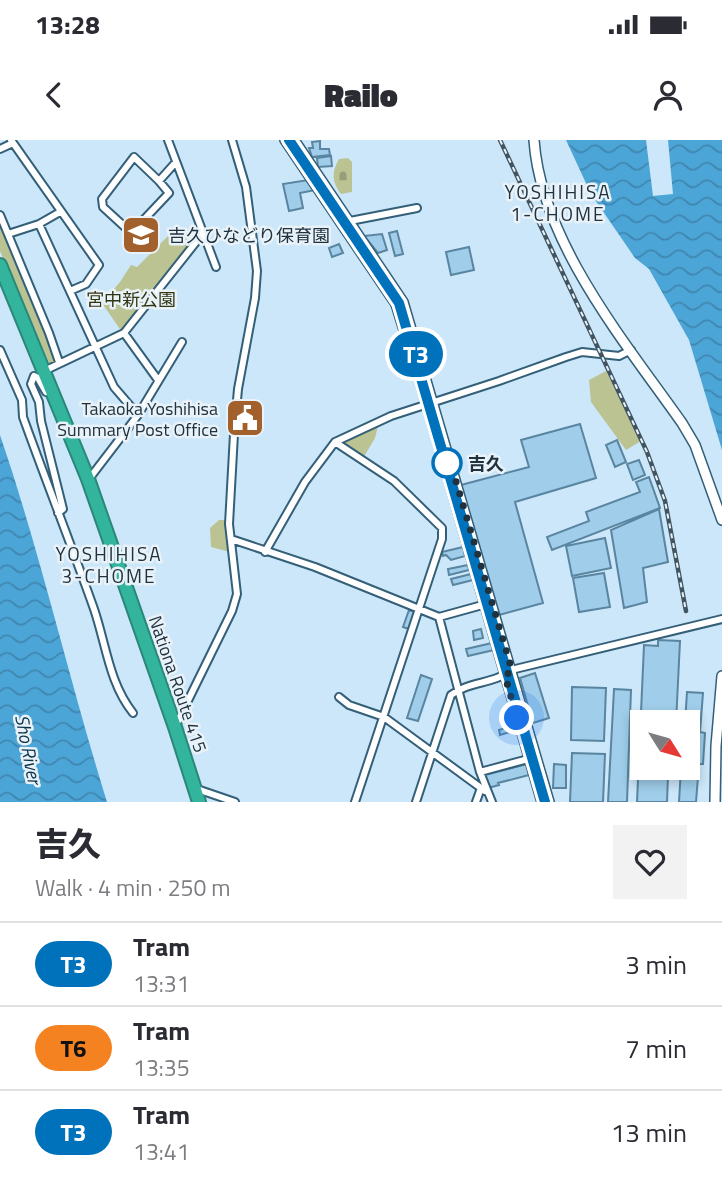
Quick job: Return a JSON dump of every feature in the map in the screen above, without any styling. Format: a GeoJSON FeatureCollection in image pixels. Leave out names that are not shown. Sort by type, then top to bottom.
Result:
{"type":"FeatureCollection","features":[{"type":"Feature","properties":{"kind":"highway","name":"Nationa Route 415"},"geometry":{"type":"LineString","coordinates":[[0,265],[88,479],[199,802]]}},
{"type":"Feature","properties":{"kind":"main road"},"geometry":{"type":"LineString","coordinates":[[285,140],[391,295],[430,403]]}},
{"type":"Feature","properties":{"kind":"main road"},"geometry":{"type":"LineString","coordinates":[[294,140],[403,302],[508,673],[549,802]]}},
{"type":"Feature","properties":{"kind":"main road"},"geometry":{"type":"LineString","coordinates":[[534,140],[536,166],[546,202],[591,296],[695,445],[722,520]]}},
{"type":"Feature","properties":{"kind":"main road"},"geometry":{"type":"LineString","coordinates":[[715,802],[716,746],[722,676]]}},
{"type":"Feature","properties":{"kind":"main road"},"geometry":{"type":"LineString","coordinates":[[533,758],[542,802]]}},
{"type":"Feature","properties":{"kind":"street"},"geometry":{"type":"LineString","coordinates":[[169,140],[216,267]]}},
{"type":"Feature","properties":{"kind":"street"},"geometry":{"type":"LineString","coordinates":[[175,727],[232,611],[237,594],[229,510],[238,389],[255,298],[257,271],[246,187],[232,140]]}},
{"type":"Feature","properties":{"kind":"street"},"geometry":{"type":"LineString","coordinates":[[0,149],[12,142],[99,265],[86,284],[70,291]]}},
{"type":"Feature","properties":{"kind":"street"},"geometry":{"type":"LineString","coordinates":[[134,157],[159,181],[169,193],[135,229],[127,229],[103,207],[102,199],[134,157]]}},
{"type":"Feature","properties":{"kind":"street"},"geometry":{"type":"LineString","coordinates":[[159,181],[177,162]]}},
{"type":"Feature","properties":{"kind":"street"},"geometry":{"type":"LineString","coordinates":[[350,221],[417,208]]}},
{"type":"Feature","properties":{"kind":"street"},"geometry":{"type":"LineString","coordinates":[[8,234],[39,225],[60,212]]}},
{"type":"Feature","properties":{"kind":"street"},"geometry":{"type":"LineString","coordinates":[[0,215],[59,362]]}},
{"type":"Feature","properties":{"kind":"street"},"geometry":{"type":"LineString","coordinates":[[39,225],[114,387],[138,415]]}},
{"type":"Feature","properties":{"kind":"street"},"geometry":{"type":"LineString","coordinates":[[44,371],[124,333],[204,232]]}},
{"type":"Feature","properties":{"kind":"street"},"geometry":{"type":"LineString","coordinates":[[124,333],[158,380]]}},
{"type":"Feature","properties":{"kind":"street"},"geometry":{"type":"LineString","coordinates":[[88,479],[138,415],[182,342]]}},
{"type":"Feature","properties":{"kind":"street"},"geometry":{"type":"LineString","coordinates":[[0,350],[22,400],[23,417],[94,611],[107,659],[124,702],[133,713]]}},
{"type":"Feature","properties":{"kind":"street"},"geometry":{"type":"LineString","coordinates":[[265,552],[305,482],[335,442],[391,416],[582,352],[619,356],[631,350]]}},
{"type":"Feature","properties":{"kind":"street"},"geometry":{"type":"LineString","coordinates":[[56,399],[48,395],[34,376],[31,384],[40,402],[41,421],[64,509],[58,513]]}},
{"type":"Feature","properties":{"kind":"street"},"geometry":{"type":"LineString","coordinates":[[335,442],[394,481],[442,528],[442,539],[355,802]]}},
{"type":"Feature","properties":{"kind":"street"},"geometry":{"type":"LineString","coordinates":[[231,539],[315,567],[439,617],[488,603]]}},
{"type":"Feature","properties":{"kind":"street"},"geometry":{"type":"LineString","coordinates":[[439,617],[484,790],[476,802]]}},
{"type":"Feature","properties":{"kind":"street"},"geometry":{"type":"LineString","coordinates":[[416,802],[452,695],[458,689],[508,673],[722,619]]}},
{"type":"Feature","properties":{"kind":"street"},"geometry":{"type":"LineString","coordinates":[[339,697],[365,712],[384,718],[484,790],[492,802]]}},
{"type":"Feature","properties":{"kind":"street"},"geometry":{"type":"LineString","coordinates":[[480,772],[533,758]]}},
{"type":"Feature","properties":{"kind":"street"},"geometry":{"type":"LineString","coordinates":[[195,789],[235,802]]}},
{"type":"Feature","properties":{"kind":"green space"},"geometry":{"type":"Polygon","coordinates":[[[348,158],[352,162],[352,192],[341,194],[334,181],[334,173],[339,159],[348,158]]]}},
{"type":"Feature","properties":{"kind":"green space"},"geometry":{"type":"Polygon","coordinates":[[[0,218],[59,362],[51,367],[0,251],[0,218]]]}},
{"type":"Feature","properties":{"kind":"green space","name":"宮中新公園"},"geometry":{"type":"Polygon","coordinates":[[[177,227],[198,244],[122,332],[102,303],[131,265],[137,267],[177,227]]]}},
{"type":"Feature","properties":{"kind":"green space"},"geometry":{"type":"Polygon","coordinates":[[[606,371],[641,441],[626,450],[591,402],[589,380],[606,371]]]}},
{"type":"Feature","properties":{"kind":"green space"},"geometry":{"type":"Polygon","coordinates":[[[379,422],[375,438],[362,460],[335,442],[379,422]]]}},
{"type":"Feature","properties":{"kind":"green space"},"geometry":{"type":"Polygon","coordinates":[[[219,520],[228,520],[230,552],[211,547],[210,528],[219,520]]]}},
{"type":"Feature","properties":{"kind":"water"},"geometry":{"type":"Polygon","coordinates":[[[566,140],[646,140],[653,196],[673,194],[668,140],[722,140],[722,450],[689,340],[649,269],[635,258],[591,194],[566,140]]]}},
{"type":"Feature","properties":{"kind":"water","name":"Sho River"},"geometry":{"type":"Polygon","coordinates":[[[0,435],[29,526],[107,802],[0,802],[0,435]]]}},
{"type":"Feature","properties":{"kind":"building"},"geometry":{"type":"Polygon","coordinates":[[[320,141],[320,149],[329,149],[330,155],[312,157],[309,148],[313,148],[312,142],[320,141]]]}},
{"type":"Feature","properties":{"kind":"building"},"geometry":{"type":"Polygon","coordinates":[[[331,156],[332,166],[318,167],[317,158],[331,156]]]}},
{"type":"Feature","properties":{"kind":"building"},"geometry":{"type":"Polygon","coordinates":[[[308,180],[315,190],[300,193],[303,208],[289,211],[283,184],[308,180]]]}},
{"type":"Feature","properties":{"kind":"building"},"geometry":{"type":"Polygon","coordinates":[[[397,231],[403,254],[395,256],[389,233],[397,231]]]}},
{"type":"Feature","properties":{"kind":"building"},"geometry":{"type":"Polygon","coordinates":[[[382,234],[387,250],[378,253],[364,236],[382,234]]]}},
{"type":"Feature","properties":{"kind":"building"},"geometry":{"type":"Polygon","coordinates":[[[339,244],[343,253],[332,257],[329,248],[339,244]]]}},
{"type":"Feature","properties":{"kind":"building"},"geometry":{"type":"Polygon","coordinates":[[[469,247],[474,270],[451,275],[446,252],[469,247]]]}},
{"type":"Feature","properties":{"kind":"building"},"geometry":{"type":"Polygon","coordinates":[[[580,424],[596,478],[515,502],[543,603],[499,615],[461,485],[529,467],[521,440],[580,424]]]}},
{"type":"Feature","properties":{"kind":"building"},"geometry":{"type":"Polygon","coordinates":[[[617,440],[626,462],[615,467],[606,445],[617,440]]]}},
{"type":"Feature","properties":{"kind":"building"},"geometry":{"type":"Polygon","coordinates":[[[639,460],[645,475],[633,480],[627,464],[639,460]]]}},
{"type":"Feature","properties":{"kind":"building"},"geometry":{"type":"Polygon","coordinates":[[[649,477],[660,508],[552,550],[547,537],[589,521],[586,512],[640,492],[636,482],[649,477]]]}},
{"type":"Feature","properties":{"kind":"building"},"geometry":{"type":"Polygon","coordinates":[[[659,509],[668,562],[643,568],[647,602],[624,608],[611,530],[659,509]]]}},
{"type":"Feature","properties":{"kind":"building"},"geometry":{"type":"Polygon","coordinates":[[[605,538],[611,568],[572,576],[566,546],[605,538]]]}},
{"type":"Feature","properties":{"kind":"building"},"geometry":{"type":"Polygon","coordinates":[[[463,547],[465,556],[451,560],[446,555],[443,556],[442,552],[463,547]]]}},
{"type":"Feature","properties":{"kind":"building"},"geometry":{"type":"Polygon","coordinates":[[[468,565],[469,570],[449,575],[448,569],[468,565]]]}},
{"type":"Feature","properties":{"kind":"building"},"geometry":{"type":"Polygon","coordinates":[[[604,573],[610,607],[579,612],[573,578],[604,573]]]}},
{"type":"Feature","properties":{"kind":"building"},"geometry":{"type":"Polygon","coordinates":[[[471,574],[473,580],[453,585],[451,579],[471,574]]]}},
{"type":"Feature","properties":{"kind":"building"},"geometry":{"type":"Polygon","coordinates":[[[409,610],[415,612],[409,629],[403,627],[409,610]]]}},
{"type":"Feature","properties":{"kind":"building"},"geometry":{"type":"Polygon","coordinates":[[[481,629],[483,638],[474,640],[473,631],[481,629]]]}},
{"type":"Feature","properties":{"kind":"building"},"geometry":{"type":"Polygon","coordinates":[[[658,640],[680,641],[677,710],[641,710],[644,645],[658,646],[658,640]]]}},
{"type":"Feature","properties":{"kind":"building"},"geometry":{"type":"Polygon","coordinates":[[[492,643],[494,650],[468,656],[466,649],[492,643]]]}},
{"type":"Feature","properties":{"kind":"building"},"geometry":{"type":"Polygon","coordinates":[[[535,673],[549,718],[533,723],[520,678],[535,673]]]}},
{"type":"Feature","properties":{"kind":"building"},"geometry":{"type":"Polygon","coordinates":[[[421,675],[432,679],[418,721],[407,718],[421,675]]]}},
{"type":"Feature","properties":{"kind":"building"},"geometry":{"type":"Polygon","coordinates":[[[572,687],[606,688],[604,741],[571,740],[572,687]]]}},
{"type":"Feature","properties":{"kind":"building"},"geometry":{"type":"Polygon","coordinates":[[[614,689],[631,690],[627,802],[608,802],[614,689]]]}},
{"type":"Feature","properties":{"kind":"building"},"geometry":{"type":"Polygon","coordinates":[[[687,692],[703,693],[700,732],[700,710],[686,710],[687,692]]]}},
{"type":"Feature","properties":{"kind":"building"},"geometry":{"type":"Polygon","coordinates":[[[515,725],[517,730],[500,735],[499,730],[515,725]]]}},
{"type":"Feature","properties":{"kind":"building"},"geometry":{"type":"Polygon","coordinates":[[[700,732],[705,733],[703,764],[700,764],[700,732]]]}},
{"type":"Feature","properties":{"kind":"building"},"geometry":{"type":"Polygon","coordinates":[[[572,753],[605,754],[603,802],[570,802],[572,753]]]}},
{"type":"Feature","properties":{"kind":"building"},"geometry":{"type":"Polygon","coordinates":[[[527,764],[529,775],[488,788],[485,775],[527,764]]]}},
{"type":"Feature","properties":{"kind":"building"},"geometry":{"type":"Polygon","coordinates":[[[554,764],[566,765],[566,788],[553,788],[554,764]]]}},
{"type":"Feature","properties":{"kind":"building"},"geometry":{"type":"Polygon","coordinates":[[[638,780],[668,780],[667,802],[637,802],[638,780]]]}},
{"type":"Feature","properties":{"kind":"building"},"geometry":{"type":"Polygon","coordinates":[[[680,780],[698,780],[696,802],[679,802],[680,780]]]}},
{"type":"Feature","properties":{"kind":"tram line"},"geometry":{"type":"LineString","coordinates":[[289,140],[393,291],[403,313],[545,802]]}},
{"type":"Feature","properties":{"kind":"tram line","name":"T3"},"geometry":{"type":"LineString","coordinates":[[289,140],[393,291],[403,313],[545,802]]}},
{"type":"Feature","properties":{"kind":"railway"},"geometry":{"type":"LineString","coordinates":[[500,140],[647,452],[665,501],[686,611]]}},
{"type":"Feature","properties":{"kind":"place","name":"吉久ひなどり保育園"},"geometry":{"type":"Point","coordinates":[141,235]}},
{"type":"Feature","properties":{"kind":"place","name":"Takaoka Yoshihisa Summary Post Office"},"geometry":{"type":"Point","coordinates":[245,418]}},
{"type":"Feature","properties":{"kind":"place","name":"吉久"},"geometry":{"type":"Point","coordinates":[447,463]}},
{"type":"Feature","properties":{"kind":"district","name":"YOSHIHISA 1-CHOME"},"geometry":{"type":"Point","coordinates":[558,202]}},
{"type":"Feature","properties":{"kind":"district","name":"YOSHIHISA 3-CHOME"},"geometry":{"type":"Point","coordinates":[109,564]}},
{"type":"Feature","properties":{"kind":"route"},"geometry":{"type":"LineString","coordinates":[[447,463],[450,461],[512,670],[505,676],[517,718]]}}]}
